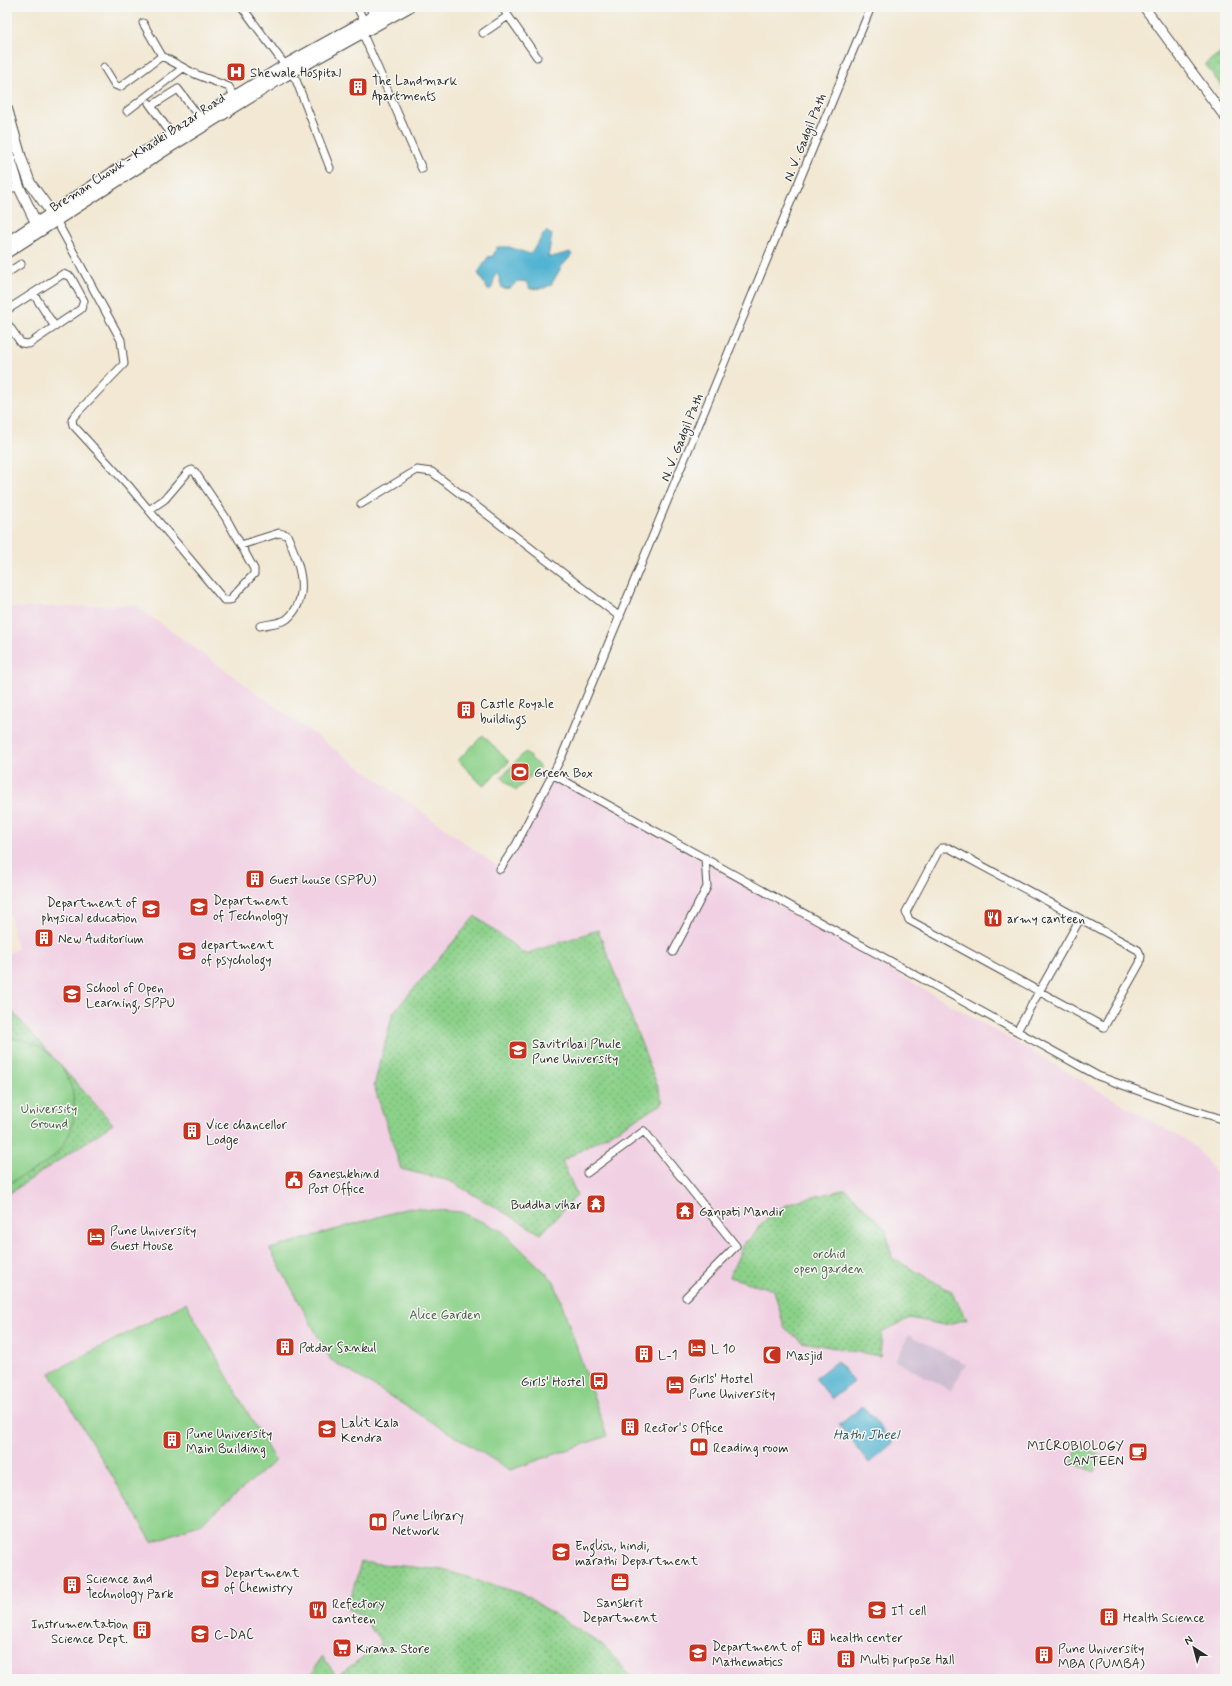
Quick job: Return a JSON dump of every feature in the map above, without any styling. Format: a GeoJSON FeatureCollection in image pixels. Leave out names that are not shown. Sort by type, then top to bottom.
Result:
{"type":"FeatureCollection","features":[{"type":"Feature","properties":{"kind":"main road","name":"Breman Chowk - Khadki Bazar Road"},"geometry":{"type":"LineString","coordinates":[[54,217],[172,135],[235,96],[288,68],[390,7]]}},
{"type":"Feature","properties":{"kind":"main road","name":"Breman Chowk - Khadki Bazar Road"},"geometry":{"type":"LineString","coordinates":[[368,21],[408,7]]}},
{"type":"Feature","properties":{"kind":"main road","name":"Breman Chowk - Khadki Bazar Road"},"geometry":{"type":"LineString","coordinates":[[7,243],[38,227],[171,146],[288,68]]}},
{"type":"Feature","properties":{"kind":"main road"},"geometry":{"type":"LineString","coordinates":[[7,109],[11,142],[30,183],[54,217]]}},
{"type":"Feature","properties":{"kind":"main road"},"geometry":{"type":"LineString","coordinates":[[7,149],[19,187],[38,227]]}},
{"type":"Feature","properties":{"kind":"main road","name":"Breman Chowk - Khadki Bazar Road"},"geometry":{"type":"LineString","coordinates":[[7,252],[38,227]]}},
{"type":"Feature","properties":{"kind":"street"},"geometry":{"type":"LineString","coordinates":[[242,7],[296,80],[330,168]]}},
{"type":"Feature","properties":{"kind":"street"},"geometry":{"type":"LineString","coordinates":[[357,7],[368,21],[422,169]]}},
{"type":"Feature","properties":{"kind":"street","name":"N. V. Gadgil Path"},"geometry":{"type":"LineString","coordinates":[[500,869],[516,845],[562,756],[871,7]]}},
{"type":"Feature","properties":{"kind":"street"},"geometry":{"type":"LineString","coordinates":[[1144,7],[1225,117]]}},
{"type":"Feature","properties":{"kind":"street"},"geometry":{"type":"LineString","coordinates":[[483,33],[506,10],[537,57]]}},
{"type":"Feature","properties":{"kind":"street"},"geometry":{"type":"LineString","coordinates":[[143,23],[162,56],[183,68],[229,88],[235,96]]}},
{"type":"Feature","properties":{"kind":"street"},"geometry":{"type":"LineString","coordinates":[[104,67],[115,85],[120,87],[162,56]]}},
{"type":"Feature","properties":{"kind":"street"},"geometry":{"type":"LineString","coordinates":[[128,111],[183,68]]}},
{"type":"Feature","properties":{"kind":"street"},"geometry":{"type":"LineString","coordinates":[[151,106],[178,89],[200,118]]}},
{"type":"Feature","properties":{"kind":"street"},"geometry":{"type":"LineString","coordinates":[[145,98],[172,135]]}},
{"type":"Feature","properties":{"kind":"street"},"geometry":{"type":"LineString","coordinates":[[7,189],[19,187]]}},
{"type":"Feature","properties":{"kind":"street"},"geometry":{"type":"LineString","coordinates":[[54,217],[111,319],[121,340],[124,351],[124,364],[74,416],[72,422],[226,601],[254,572],[241,545],[210,492],[194,471],[188,472],[165,499],[149,510]]}},
{"type":"Feature","properties":{"kind":"street"},"geometry":{"type":"LineString","coordinates":[[7,273],[20,264]]}},
{"type":"Feature","properties":{"kind":"street"},"geometry":{"type":"LineString","coordinates":[[7,310],[61,274],[66,274],[71,277],[84,298],[84,304],[81,309],[29,344],[24,345],[20,343],[7,323]]}},
{"type":"Feature","properties":{"kind":"street"},"geometry":{"type":"LineString","coordinates":[[33,292],[55,327]]}},
{"type":"Feature","properties":{"kind":"street"},"geometry":{"type":"LineString","coordinates":[[361,504],[417,470],[432,472],[620,617]]}},
{"type":"Feature","properties":{"kind":"street"},"geometry":{"type":"LineString","coordinates":[[241,545],[279,533],[287,535],[294,551],[298,566],[303,590],[295,609],[287,620],[260,626]]}},
{"type":"Feature","properties":{"kind":"street"},"geometry":{"type":"LineString","coordinates":[[552,774],[1098,1076],[1177,1105],[1222,1119],[1225,1117]]}},
{"type":"Feature","properties":{"kind":"street"},"geometry":{"type":"LineString","coordinates":[[942,848],[949,848],[1080,919],[1138,950],[1141,956],[1140,963],[1104,1027],[909,920],[906,912],[938,852],[942,848]]}},
{"type":"Feature","properties":{"kind":"street"},"geometry":{"type":"LineString","coordinates":[[673,952],[707,887],[705,858]]}},
{"type":"Feature","properties":{"kind":"street"},"geometry":{"type":"LineString","coordinates":[[1017,1031],[1080,919]]}},
{"type":"Feature","properties":{"kind":"street"},"geometry":{"type":"LineString","coordinates":[[587,1173],[644,1131],[736,1246],[686,1297]]}},
{"type":"Feature","properties":{"kind":"shaded area","name":"Savitribai Phule Pune University"},"geometry":{"type":"Polygon","coordinates":[[[135,605],[501,869],[552,774],[1195,1146],[1225,1184],[1225,1679],[7,1679],[7,954],[17,949],[7,903],[7,608],[135,605]]]}},
{"type":"Feature","properties":{"kind":"shaded area"},"geometry":{"type":"Polygon","coordinates":[[[909,1335],[966,1364],[951,1390],[895,1361],[909,1335]]]}},
{"type":"Feature","properties":{"kind":"green space"},"geometry":{"type":"Polygon","coordinates":[[[1225,49],[1225,91],[1205,64],[1225,49]]]}},
{"type":"Feature","properties":{"kind":"green space"},"geometry":{"type":"Polygon","coordinates":[[[483,735],[509,762],[483,786],[458,760],[483,735]]]}},
{"type":"Feature","properties":{"kind":"green space","name":"Green Box"},"geometry":{"type":"Polygon","coordinates":[[[525,752],[540,767],[516,791],[501,777],[525,752]]]}},
{"type":"Feature","properties":{"kind":"green space"},"geometry":{"type":"Polygon","coordinates":[[[475,916],[525,954],[598,930],[664,1103],[562,1161],[577,1195],[541,1234],[450,1181],[401,1169],[374,1086],[393,1013],[475,916]]]}},
{"type":"Feature","properties":{"kind":"green space","name":"University Ground"},"geometry":{"type":"Polygon","coordinates":[[[7,1006],[113,1124],[7,1195],[7,1006]]]}},
{"type":"Feature","properties":{"kind":"green space","name":"University Ground"},"geometry":{"type":"Polygon","coordinates":[[[7,1038],[26,1041],[43,1049],[57,1061],[67,1076],[73,1093],[74,1111],[71,1129],[57,1154],[44,1164],[7,1185],[7,1038]]]}},
{"type":"Feature","properties":{"kind":"green space","name":"orchid open garden"},"geometry":{"type":"Polygon","coordinates":[[[846,1189],[886,1230],[892,1258],[951,1291],[967,1319],[944,1325],[910,1318],[882,1332],[880,1356],[802,1342],[784,1327],[774,1290],[729,1277],[745,1242],[752,1238],[760,1225],[771,1214],[792,1202],[846,1189]]]}},
{"type":"Feature","properties":{"kind":"green space","name":"Alice Garden"},"geometry":{"type":"Polygon","coordinates":[[[408,1208],[461,1212],[502,1231],[554,1281],[607,1436],[510,1470],[331,1360],[270,1249],[408,1208]]]}},
{"type":"Feature","properties":{"kind":"green space"},"geometry":{"type":"Polygon","coordinates":[[[186,1303],[275,1461],[200,1524],[152,1542],[50,1373],[186,1303]]]}},
{"type":"Feature","properties":{"kind":"green space"},"geometry":{"type":"Polygon","coordinates":[[[1078,1446],[1101,1455],[1095,1472],[1072,1463],[1078,1446]]]}},
{"type":"Feature","properties":{"kind":"green space"},"geometry":{"type":"Polygon","coordinates":[[[361,1562],[444,1570],[523,1594],[606,1648],[633,1679],[309,1679],[322,1656],[337,1676],[382,1643],[362,1616],[347,1610],[361,1562]]]}},
{"type":"Feature","properties":{"kind":"water"},"geometry":{"type":"Polygon","coordinates":[[[546,231],[552,235],[548,257],[570,252],[572,255],[562,266],[551,285],[544,288],[530,289],[527,282],[517,281],[511,288],[502,288],[498,274],[495,275],[492,288],[488,290],[478,273],[488,257],[493,256],[497,247],[509,247],[530,254],[546,231]]]}},
{"type":"Feature","properties":{"kind":"water"},"geometry":{"type":"Polygon","coordinates":[[[837,1361],[854,1382],[832,1399],[815,1378],[837,1361]]]}},
{"type":"Feature","properties":{"kind":"water","name":"Hathi Jheel"},"geometry":{"type":"Polygon","coordinates":[[[863,1406],[893,1443],[869,1463],[839,1425],[863,1406]]]}},
{"type":"Feature","properties":{"kind":"place","name":"Shewale Hospital"},"geometry":{"type":"Point","coordinates":[236,72]}},
{"type":"Feature","properties":{"kind":"place","name":"The Landmark Apartments"},"geometry":{"type":"Point","coordinates":[358,87]}},
{"type":"Feature","properties":{"kind":"place","name":"Castle Royale buildings"},"geometry":{"type":"Point","coordinates":[466,710]}},
{"type":"Feature","properties":{"kind":"place","name":"Green Box"},"geometry":{"type":"Point","coordinates":[520,772]}},
{"type":"Feature","properties":{"kind":"place","name":"Guest house (SPPU)"},"geometry":{"type":"Point","coordinates":[255,879]}},
{"type":"Feature","properties":{"kind":"place","name":"Department of Technology"},"geometry":{"type":"Point","coordinates":[199,907]}},
{"type":"Feature","properties":{"kind":"place","name":"Department of physical education"},"geometry":{"type":"Point","coordinates":[151,909]}},
{"type":"Feature","properties":{"kind":"place","name":"army canteen"},"geometry":{"type":"Point","coordinates":[993,918]}},
{"type":"Feature","properties":{"kind":"place","name":"New Auditorium"},"geometry":{"type":"Point","coordinates":[44,938]}},
{"type":"Feature","properties":{"kind":"place","name":"department of psychology"},"geometry":{"type":"Point","coordinates":[187,951]}},
{"type":"Feature","properties":{"kind":"place","name":"School of Open Learning, SPPU"},"geometry":{"type":"Point","coordinates":[72,994]}},
{"type":"Feature","properties":{"kind":"place","name":"Savitribai Phule Pune University"},"geometry":{"type":"Point","coordinates":[518,1050]}},
{"type":"Feature","properties":{"kind":"place","name":"Vice chancellor Lodge"},"geometry":{"type":"Point","coordinates":[192,1131]}},
{"type":"Feature","properties":{"kind":"place","name":"Ganeshkhind Post Office"},"geometry":{"type":"Point","coordinates":[294,1180]}},
{"type":"Feature","properties":{"kind":"place","name":"Buddha vihar"},"geometry":{"type":"Point","coordinates":[596,1204]}},
{"type":"Feature","properties":{"kind":"place","name":"Ganpati Mandir"},"geometry":{"type":"Point","coordinates":[685,1211]}},
{"type":"Feature","properties":{"kind":"place","name":"Pune University Guest House"},"geometry":{"type":"Point","coordinates":[96,1237]}},
{"type":"Feature","properties":{"kind":"place","name":"Potdar Sankul"},"geometry":{"type":"Point","coordinates":[285,1347]}},
{"type":"Feature","properties":{"kind":"place","name":"L 10"},"geometry":{"type":"Point","coordinates":[697,1348]}},
{"type":"Feature","properties":{"kind":"place","name":"L-1"},"geometry":{"type":"Point","coordinates":[644,1354]}},
{"type":"Feature","properties":{"kind":"place","name":"Masjid"},"geometry":{"type":"Point","coordinates":[772,1355]}},
{"type":"Feature","properties":{"kind":"place","name":"Girls' Hostel"},"geometry":{"type":"Point","coordinates":[599,1381]}},
{"type":"Feature","properties":{"kind":"place","name":"Girls' Hostel Pune University"},"geometry":{"type":"Point","coordinates":[675,1385]}},
{"type":"Feature","properties":{"kind":"place","name":"Rector's Office"},"geometry":{"type":"Point","coordinates":[630,1427]}},
{"type":"Feature","properties":{"kind":"place","name":"Lalit Kala Kendra"},"geometry":{"type":"Point","coordinates":[327,1429]}},
{"type":"Feature","properties":{"kind":"place","name":"Pune University Main Building"},"geometry":{"type":"Point","coordinates":[172,1440]}},
{"type":"Feature","properties":{"kind":"place","name":"Reading room"},"geometry":{"type":"Point","coordinates":[699,1447]}},
{"type":"Feature","properties":{"kind":"place","name":"MICROBIOLOGY CANTEEN"},"geometry":{"type":"Point","coordinates":[1138,1452]}},
{"type":"Feature","properties":{"kind":"place","name":"Pune Library Network"},"geometry":{"type":"Point","coordinates":[378,1522]}},
{"type":"Feature","properties":{"kind":"place","name":"English, hindi, marathi Department"},"geometry":{"type":"Point","coordinates":[561,1552]}},
{"type":"Feature","properties":{"kind":"place","name":"Department of Chemistry"},"geometry":{"type":"Point","coordinates":[210,1579]}},
{"type":"Feature","properties":{"kind":"place","name":"Sanskrit Department"},"geometry":{"type":"Point","coordinates":[620,1582]}},
{"type":"Feature","properties":{"kind":"place","name":"Science and Technology Park"},"geometry":{"type":"Point","coordinates":[72,1585]}},
{"type":"Feature","properties":{"kind":"place","name":"Refectory canteen"},"geometry":{"type":"Point","coordinates":[318,1610]}},
{"type":"Feature","properties":{"kind":"place","name":"IT cell"},"geometry":{"type":"Point","coordinates":[877,1610]}},
{"type":"Feature","properties":{"kind":"place","name":"Health Science"},"geometry":{"type":"Point","coordinates":[1109,1617]}},
{"type":"Feature","properties":{"kind":"place","name":"Instrumentation Science Dept."},"geometry":{"type":"Point","coordinates":[142,1630]}},
{"type":"Feature","properties":{"kind":"place","name":"C-DAC"},"geometry":{"type":"Point","coordinates":[200,1634]}},
{"type":"Feature","properties":{"kind":"place","name":"health center"},"geometry":{"type":"Point","coordinates":[816,1637]}},
{"type":"Feature","properties":{"kind":"place","name":"Kirana Store"},"geometry":{"type":"Point","coordinates":[342,1648]}},
{"type":"Feature","properties":{"kind":"place","name":"Department of Mathematics"},"geometry":{"type":"Point","coordinates":[698,1653]}},
{"type":"Feature","properties":{"kind":"place","name":"Pune University MBA (PUMBA)"},"geometry":{"type":"Point","coordinates":[1044,1655]}},
{"type":"Feature","properties":{"kind":"place","name":"Multi purpose Hall"},"geometry":{"type":"Point","coordinates":[846,1659]}}]}
